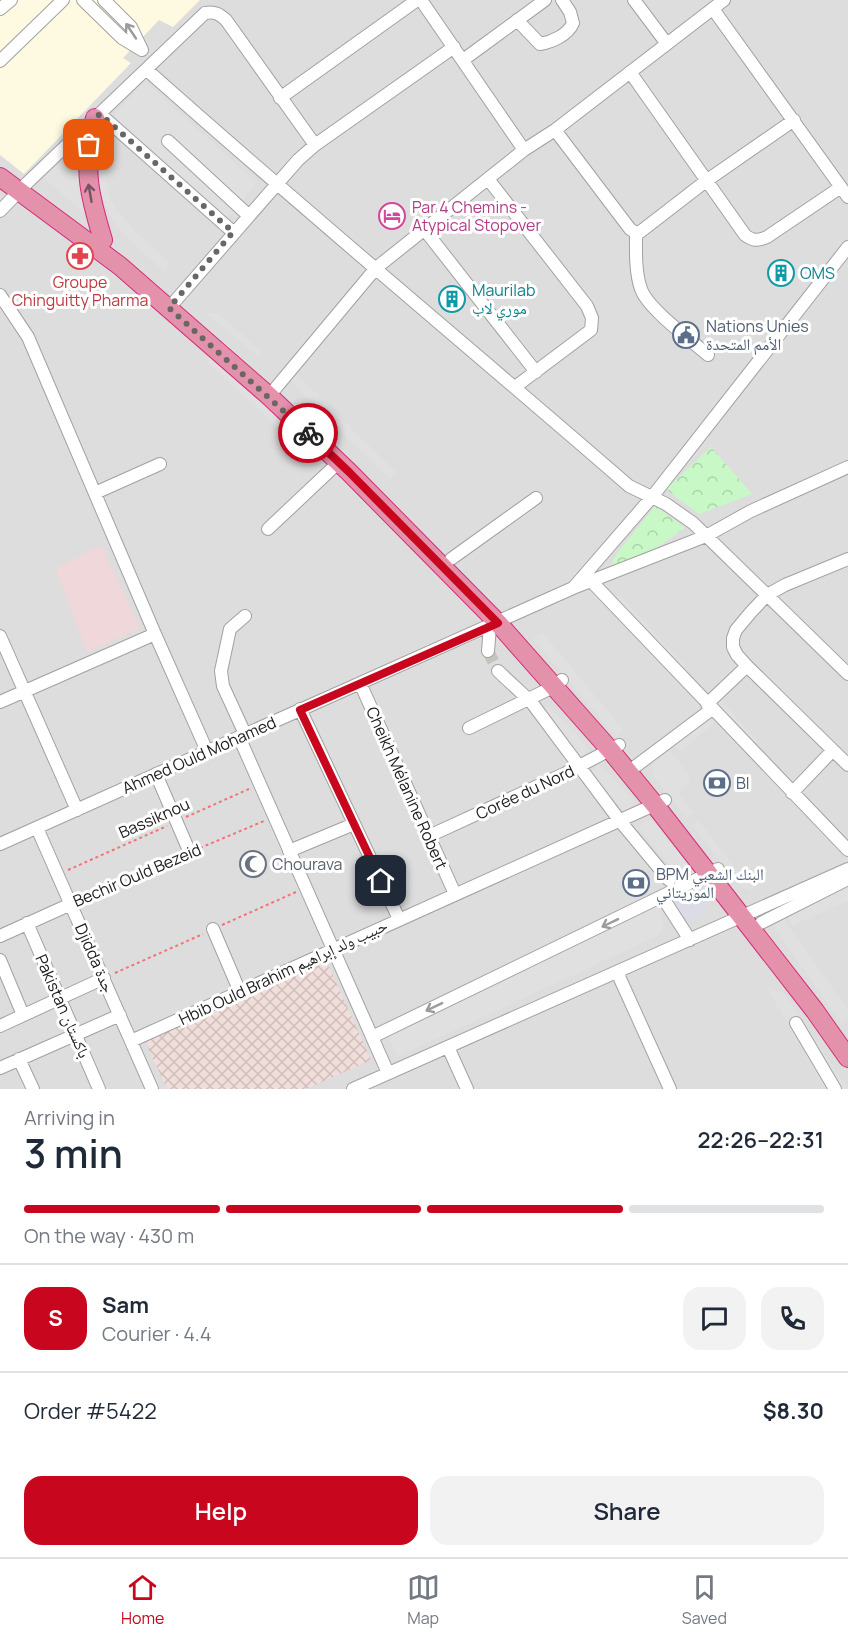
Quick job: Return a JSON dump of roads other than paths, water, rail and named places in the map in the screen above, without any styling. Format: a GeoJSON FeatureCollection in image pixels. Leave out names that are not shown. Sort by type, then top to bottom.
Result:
{"type":"FeatureCollection","features":[{"type":"Feature","properties":{"kind":"highway"},"geometry":{"type":"LineString","coordinates":[[98,116],[89,145],[87,173],[100,244]]}},
{"type":"Feature","properties":{"kind":"highway"},"geometry":{"type":"LineString","coordinates":[[0,164],[22,187],[100,244],[334,443],[451,559],[499,623]]}},
{"type":"Feature","properties":{"kind":"highway"},"geometry":{"type":"LineString","coordinates":[[0,177],[22,187]]}},
{"type":"Feature","properties":{"kind":"highway"},"geometry":{"type":"LineString","coordinates":[[272,392],[558,683],[633,769],[848,1042]]}},
{"type":"Feature","properties":{"kind":"highway"},"geometry":{"type":"LineString","coordinates":[[752,918],[848,1058]]}},
{"type":"Feature","properties":{"kind":"street"},"geometry":{"type":"LineString","coordinates":[[0,9],[11,0]]}},
{"type":"Feature","properties":{"kind":"street"},"geometry":{"type":"LineString","coordinates":[[0,61],[63,0]]}},
{"type":"Feature","properties":{"kind":"street"},"geometry":{"type":"LineString","coordinates":[[83,0],[122,38],[142,50]]}},
{"type":"Feature","properties":{"kind":"street"},"geometry":{"type":"LineString","coordinates":[[104,0],[131,27],[151,66],[275,184],[629,486],[682,513],[848,674]]}},
{"type":"Feature","properties":{"kind":"street"},"geometry":{"type":"LineString","coordinates":[[280,98],[419,0],[524,150]]}},
{"type":"Feature","properties":{"kind":"street"},"geometry":{"type":"LineString","coordinates":[[463,60],[545,0]]}},
{"type":"Feature","properties":{"kind":"street"},"geometry":{"type":"LineString","coordinates":[[517,20],[540,44],[549,43],[566,33],[573,23],[570,12],[562,0]]}},
{"type":"Feature","properties":{"kind":"street"},"geometry":{"type":"LineString","coordinates":[[634,0],[667,44]]}},
{"type":"Feature","properties":{"kind":"street"},"geometry":{"type":"LineString","coordinates":[[272,392],[376,268],[524,150],[555,130],[724,0]]}},
{"type":"Feature","properties":{"kind":"street"},"geometry":{"type":"LineString","coordinates":[[630,72],[745,235],[752,240],[766,237],[844,192],[712,9]]}},
{"type":"Feature","properties":{"kind":"street"},"geometry":{"type":"LineString","coordinates":[[0,211],[22,187],[205,13],[218,13],[226,20],[315,145]]}},
{"type":"Feature","properties":{"kind":"street"},"geometry":{"type":"LineString","coordinates":[[172,304],[298,160],[315,145],[454,47]]}},
{"type":"Feature","properties":{"kind":"street"},"geometry":{"type":"LineString","coordinates":[[98,116],[233,232]]}},
{"type":"Feature","properties":{"kind":"street"},"geometry":{"type":"LineString","coordinates":[[633,231],[640,232],[706,181],[794,120]]}},
{"type":"Feature","properties":{"kind":"street"},"geometry":{"type":"LineString","coordinates":[[555,130],[633,231],[641,290],[651,305],[708,355]]}},
{"type":"Feature","properties":{"kind":"street"},"geometry":{"type":"LineString","coordinates":[[168,141],[248,215]]}},
{"type":"Feature","properties":{"kind":"street"},"geometry":{"type":"LineString","coordinates":[[488,179],[587,306],[592,318],[591,330],[515,387]]}},
{"type":"Feature","properties":{"kind":"street"},"geometry":{"type":"LineString","coordinates":[[424,229],[536,372]]}},
{"type":"Feature","properties":{"kind":"street"},"geometry":{"type":"LineString","coordinates":[[573,588],[652,497],[848,247]]}},
{"type":"Feature","properties":{"kind":"street"},"geometry":{"type":"LineString","coordinates":[[0,295],[28,337],[207,751]]}},
{"type":"Feature","properties":{"kind":"street"},"geometry":{"type":"LineString","coordinates":[[268,529],[339,462]]}},
{"type":"Feature","properties":{"kind":"street"},"geometry":{"type":"LineString","coordinates":[[94,493],[160,464]]}},
{"type":"Feature","properties":{"kind":"street","name":"Ahmed Ould Mohamed"},"geometry":{"type":"LineString","coordinates":[[0,844],[573,588],[706,536],[752,511],[848,467]]}},
{"type":"Feature","properties":{"kind":"street"},"geometry":{"type":"LineString","coordinates":[[451,559],[536,498]]}},
{"type":"Feature","properties":{"kind":"street"},"geometry":{"type":"LineString","coordinates":[[848,559],[785,585],[767,595],[736,630],[733,647],[747,666],[848,765]]}},
{"type":"Feature","properties":{"kind":"street"},"geometry":{"type":"LineString","coordinates":[[592,582],[848,850]]}},
{"type":"Feature","properties":{"kind":"street"},"geometry":{"type":"LineString","coordinates":[[245,616],[230,629],[221,671],[224,686],[260,784],[388,1073]]}},
{"type":"Feature","properties":{"kind":"street"},"geometry":{"type":"LineString","coordinates":[[488,651],[499,623]]}},
{"type":"Feature","properties":{"kind":"street"},"geometry":{"type":"LineString","coordinates":[[0,702],[155,634]]}},
{"type":"Feature","properties":{"kind":"street"},"geometry":{"type":"LineString","coordinates":[[0,636],[77,810]]}},
{"type":"Feature","properties":{"kind":"street"},"geometry":{"type":"LineString","coordinates":[[633,769],[709,706],[747,666]]}},
{"type":"Feature","properties":{"kind":"street"},"geometry":{"type":"LineString","coordinates":[[498,671],[528,699],[620,821],[669,880]]}},
{"type":"Feature","properties":{"kind":"street","name":"Cheikh Mélanine Robert"},"geometry":{"type":"LineString","coordinates":[[360,683],[455,894]]}},
{"type":"Feature","properties":{"kind":"street"},"geometry":{"type":"LineString","coordinates":[[469,728],[558,683]]}},
{"type":"Feature","properties":{"kind":"street"},"geometry":{"type":"LineString","coordinates":[[300,710],[399,919]]}},
{"type":"Feature","properties":{"kind":"street","name":"Corée du Nord"},"geometry":{"type":"LineString","coordinates":[[429,836],[615,748]]}},
{"type":"Feature","properties":{"kind":"street"},"geometry":{"type":"LineString","coordinates":[[792,792],[833,750]]}},
{"type":"Feature","properties":{"kind":"street"},"geometry":{"type":"LineString","coordinates":[[156,774],[190,853]]}},
{"type":"Feature","properties":{"kind":"street","name":"Hbib Ould Brahim حبيب ولد إبراهيم"},"geometry":{"type":"LineString","coordinates":[[131,1041],[660,803]]}},
{"type":"Feature","properties":{"kind":"street"},"geometry":{"type":"LineString","coordinates":[[289,851],[354,824]]}},
{"type":"Feature","properties":{"kind":"street","name":"Djidda جدة"},"geometry":{"type":"LineString","coordinates":[[37,828],[152,1089]]}},
{"type":"Feature","properties":{"kind":"street"},"geometry":{"type":"LineString","coordinates":[[752,918],[848,869]]}},
{"type":"Feature","properties":{"kind":"street"},"geometry":{"type":"LineString","coordinates":[[372,1037],[663,898],[713,871]]}},
{"type":"Feature","properties":{"kind":"street"},"geometry":{"type":"LineString","coordinates":[[353,1089],[690,940],[752,918],[848,879]]}},
{"type":"Feature","properties":{"kind":"street"},"geometry":{"type":"LineString","coordinates":[[663,898],[690,940]]}},
{"type":"Feature","properties":{"kind":"street","name":"Bechir Ould Bezeid"},"geometry":{"type":"LineString","coordinates":[[0,936],[71,904]]}},
{"type":"Feature","properties":{"kind":"street","name":"Pakistan باكستان"},"geometry":{"type":"LineString","coordinates":[[27,923],[99,1089]]}},
{"type":"Feature","properties":{"kind":"street"},"geometry":{"type":"LineString","coordinates":[[213,929],[240,993]]}},
{"type":"Feature","properties":{"kind":"street"},"geometry":{"type":"LineString","coordinates":[[0,960],[23,1015]]}},
{"type":"Feature","properties":{"kind":"street"},"geometry":{"type":"LineString","coordinates":[[617,972],[670,1089]]}},
{"type":"Feature","properties":{"kind":"street"},"geometry":{"type":"LineString","coordinates":[[0,1026],[104,978]]}},
{"type":"Feature","properties":{"kind":"street"},"geometry":{"type":"LineString","coordinates":[[0,1068],[120,1015]]}},
{"type":"Feature","properties":{"kind":"street"},"geometry":{"type":"LineString","coordinates":[[796,1023],[835,1089]]}},
{"type":"Feature","properties":{"kind":"street"},"geometry":{"type":"LineString","coordinates":[[448,1047],[467,1089]]}},
{"type":"Feature","properties":{"kind":"street"},"geometry":{"type":"LineString","coordinates":[[19,1059],[33,1089]]}},
{"type":"Feature","properties":{"kind":"tunnel"},"geometry":{"type":"LineString","coordinates":[[488,651],[498,671]]}},
{"type":"Feature","properties":{"kind":"place","name":"Par 4 Chemins - Atypical Stopover"},"geometry":{"type":"Point","coordinates":[392,216]}},
{"type":"Feature","properties":{"kind":"place","name":"Groupe Chinguitty Pharma"},"geometry":{"type":"Point","coordinates":[80,256]}},
{"type":"Feature","properties":{"kind":"place","name":"OMS"},"geometry":{"type":"Point","coordinates":[781,273]}},
{"type":"Feature","properties":{"kind":"place","name":"Maurilab موري لاب"},"geometry":{"type":"Point","coordinates":[452,299]}},
{"type":"Feature","properties":{"kind":"place","name":"Nations Unies الأمم المتحدة"},"geometry":{"type":"Point","coordinates":[686,335]}},
{"type":"Feature","properties":{"kind":"place","name":"BI"},"geometry":{"type":"Point","coordinates":[717,783]}},
{"type":"Feature","properties":{"kind":"place","name":"Chourava"},"geometry":{"type":"Point","coordinates":[253,864]}},
{"type":"Feature","properties":{"kind":"place","name":"BPM البنك الشعبي الموريتاني"},"geometry":{"type":"Point","coordinates":[636,883]}}]}
